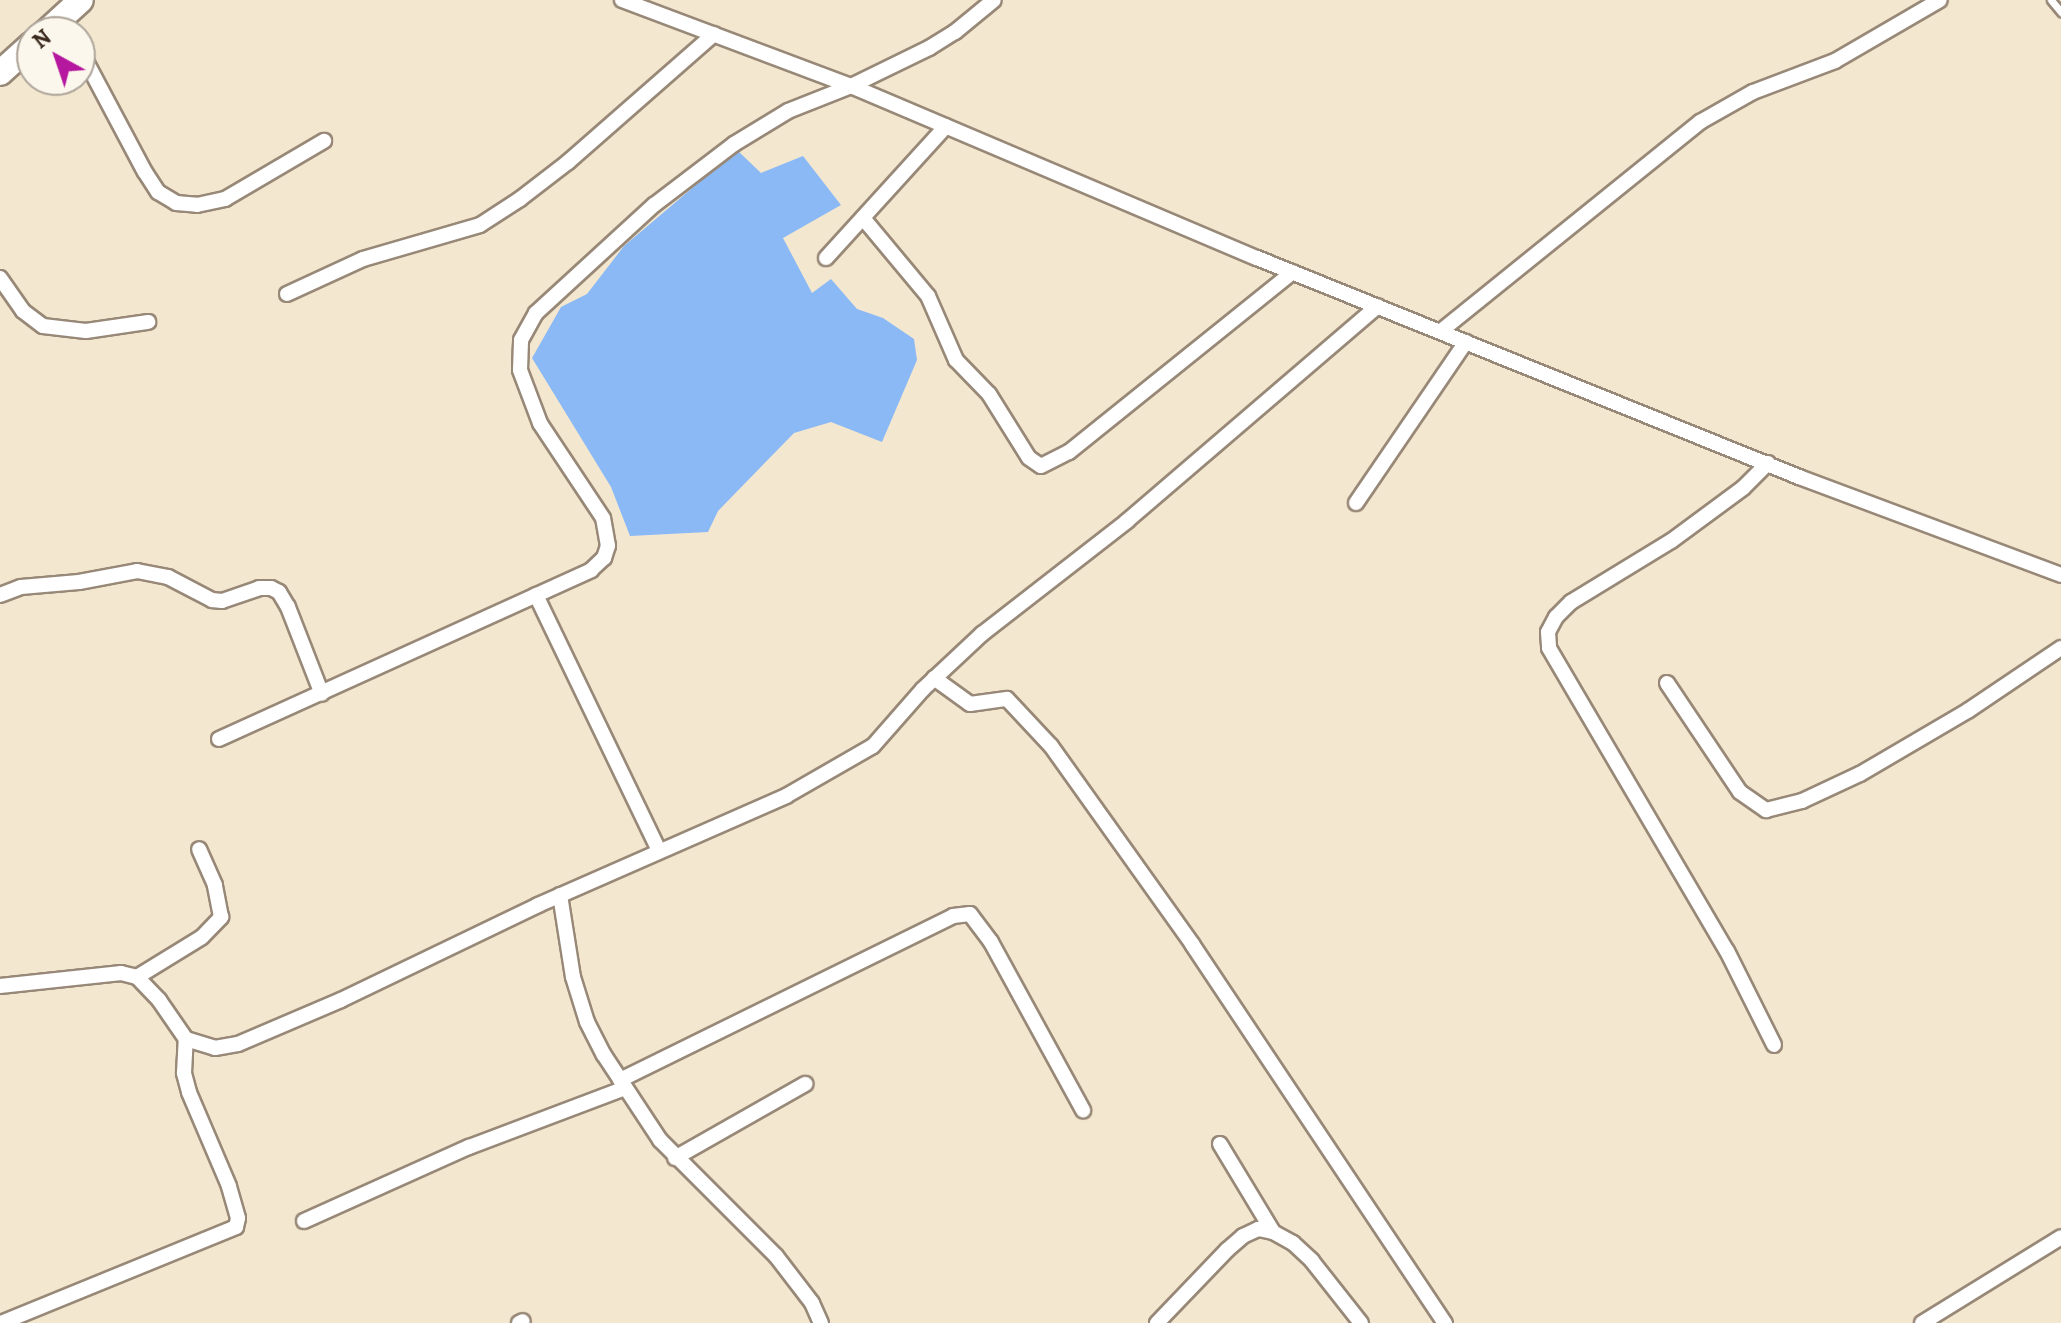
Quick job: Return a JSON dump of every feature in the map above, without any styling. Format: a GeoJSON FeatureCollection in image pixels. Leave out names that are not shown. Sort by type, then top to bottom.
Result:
{"type":"FeatureCollection","features":[{"type":"Feature","properties":{"kind":"highway"},"geometry":{"type":"LineString","coordinates":[[68,16],[81,0]]}},
{"type":"Feature","properties":{"kind":"highway"},"geometry":{"type":"LineString","coordinates":[[0,73],[16,58]]}},
{"type":"Feature","properties":{"kind":"street"},"geometry":{"type":"LineString","coordinates":[[622,0],[851,86],[1466,342],[1768,463],[2061,575]]}},
{"type":"Feature","properties":{"kind":"street"},"geometry":{"type":"LineString","coordinates":[[219,739],[591,570],[604,558],[608,546],[603,518],[587,489],[540,423],[520,370],[521,340],[536,313],[693,172],[788,111],[851,86],[929,48],[994,0]]}},
{"type":"Feature","properties":{"kind":"street"},"geometry":{"type":"LineString","coordinates":[[1441,331],[1572,224],[1630,183],[1700,122],[1753,92],[1835,61],[1940,0]]}},
{"type":"Feature","properties":{"kind":"street"},"geometry":{"type":"LineString","coordinates":[[287,294],[363,259],[480,225],[568,162],[714,34]]}},
{"type":"Feature","properties":{"kind":"street"},"geometry":{"type":"LineString","coordinates":[[96,80],[158,192],[176,203],[197,205],[225,199],[324,141]]}},
{"type":"Feature","properties":{"kind":"street"},"geometry":{"type":"LineString","coordinates":[[826,258],[946,126]]}},
{"type":"Feature","properties":{"kind":"street"},"geometry":{"type":"LineString","coordinates":[[863,218],[928,296],[956,360],[989,394],[1029,458],[1041,466],[1069,452],[1293,272]]}},
{"type":"Feature","properties":{"kind":"street"},"geometry":{"type":"LineString","coordinates":[[0,278],[23,311],[43,326],[86,331],[148,322]]}},
{"type":"Feature","properties":{"kind":"street"},"geometry":{"type":"LineString","coordinates":[[186,1039],[215,1048],[238,1044],[275,1031],[560,895],[786,796],[850,762],[873,746],[934,678],[982,634],[1127,521],[1378,306]]}},
{"type":"Feature","properties":{"kind":"street"},"geometry":{"type":"LineString","coordinates":[[1356,503],[1466,342]]}},
{"type":"Feature","properties":{"kind":"street"},"geometry":{"type":"LineString","coordinates":[[1768,463],[1743,488],[1671,541],[1571,602],[1556,617],[1548,632],[1549,648],[1727,951],[1774,1045]]}},
{"type":"Feature","properties":{"kind":"street"},"geometry":{"type":"LineString","coordinates":[[0,595],[21,587],[79,582],[137,571],[168,577],[212,600],[222,601],[259,588],[271,588],[279,592],[288,607],[322,694]]}},
{"type":"Feature","properties":{"kind":"street"},"geometry":{"type":"LineString","coordinates":[[536,595],[659,851]]}},
{"type":"Feature","properties":{"kind":"street"},"geometry":{"type":"LineString","coordinates":[[1667,683],[1740,792],[1766,810],[1802,801],[1860,774],[1969,710],[2061,648]]}},
{"type":"Feature","properties":{"kind":"street"},"geometry":{"type":"LineString","coordinates":[[934,678],[970,704],[1007,699],[1051,746],[1192,944],[1445,1323]]}},
{"type":"Feature","properties":{"kind":"street"},"geometry":{"type":"LineString","coordinates":[[137,977],[202,937],[221,917],[215,885],[199,849]]}},
{"type":"Feature","properties":{"kind":"street"},"geometry":{"type":"LineString","coordinates":[[560,895],[565,945],[587,1022],[622,1084],[675,1158],[776,1256],[812,1303],[821,1323]]}},
{"type":"Feature","properties":{"kind":"street"},"geometry":{"type":"LineString","coordinates":[[304,1221],[469,1147],[622,1084],[953,916],[970,914],[991,942],[1083,1110]]}},
{"type":"Feature","properties":{"kind":"street"},"geometry":{"type":"LineString","coordinates":[[0,986],[121,973],[137,977],[159,1000],[186,1039],[184,1073],[189,1092],[229,1186],[238,1218],[236,1227],[1,1323]]}},
{"type":"Feature","properties":{"kind":"street"},"geometry":{"type":"LineString","coordinates":[[675,1158],[805,1084]]}},
{"type":"Feature","properties":{"kind":"street"},"geometry":{"type":"LineString","coordinates":[[1220,1144],[1273,1232]]}},
{"type":"Feature","properties":{"kind":"street"},"geometry":{"type":"LineString","coordinates":[[1157,1323],[1243,1236],[1258,1229],[1273,1232],[1293,1243],[1312,1261],[1361,1323]]}},
{"type":"Feature","properties":{"kind":"street"},"geometry":{"type":"LineString","coordinates":[[1922,1323],[2061,1237]]}},
{"type":"Feature","properties":{"kind":"lane"},"geometry":{"type":"LineString","coordinates":[[2051,0],[2061,12]]}},
{"type":"Feature","properties":{"kind":"water"},"geometry":{"type":"Polygon","coordinates":[[[737,150],[761,173],[803,156],[841,205],[783,238],[812,293],[831,279],[857,309],[883,318],[914,339],[917,360],[882,442],[831,422],[794,433],[718,511],[708,532],[630,536],[611,487],[532,358],[561,307],[587,294],[624,246],[737,150]]]}}]}
